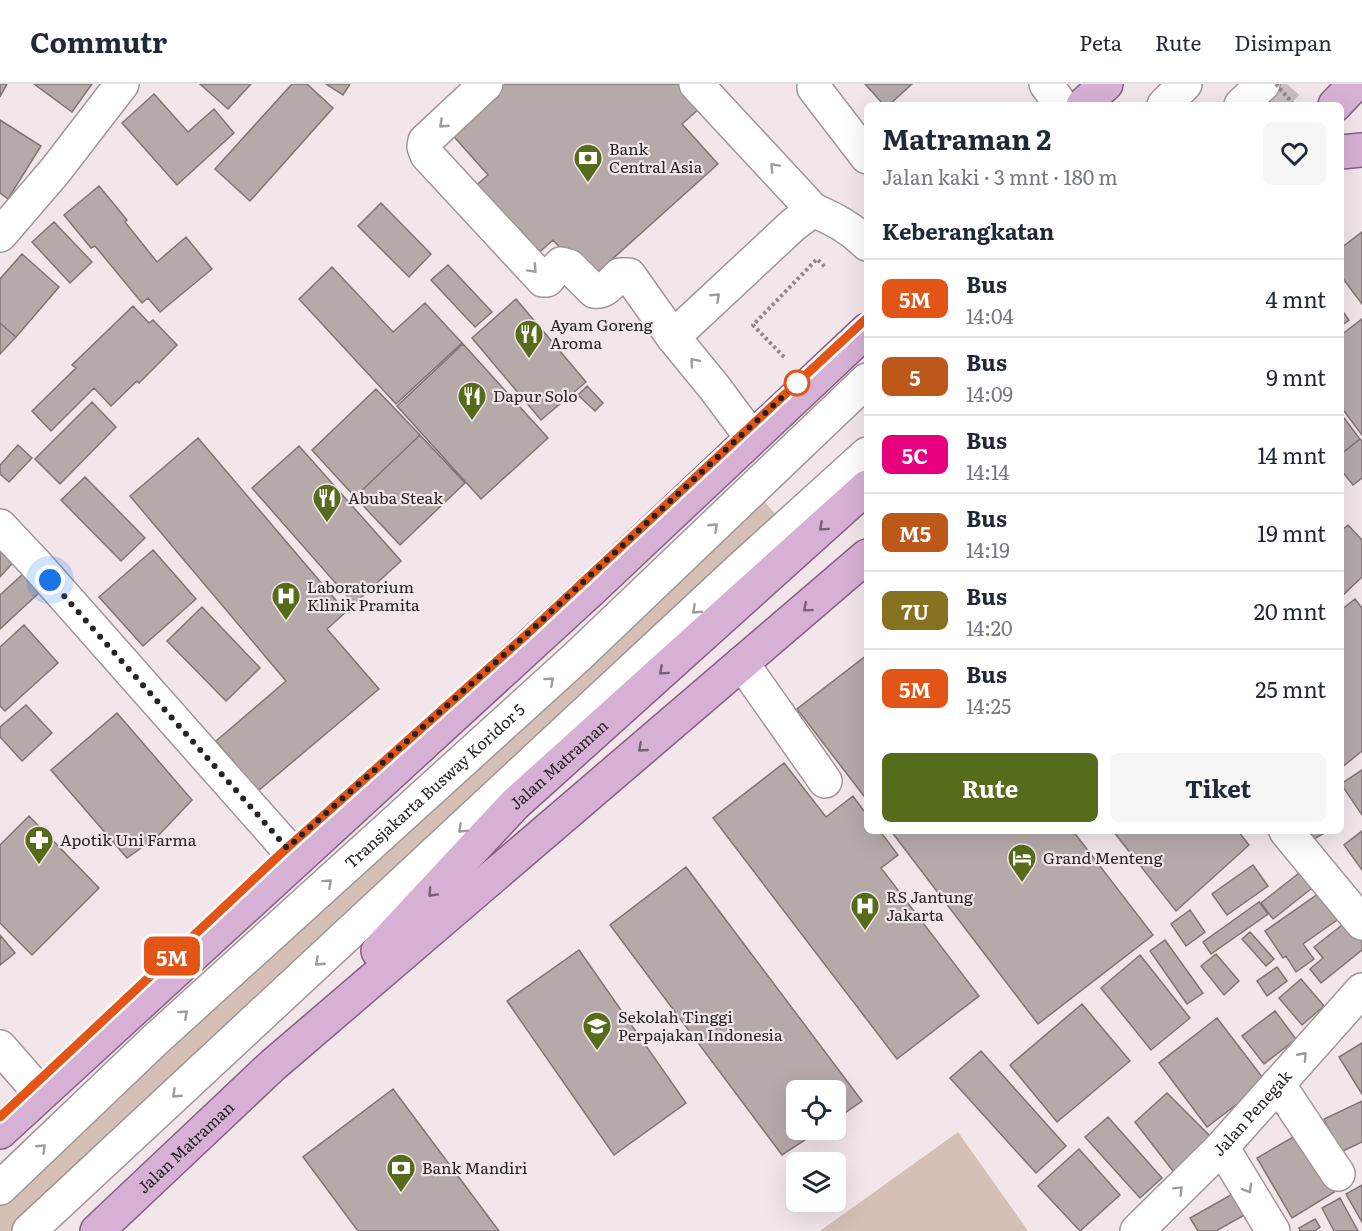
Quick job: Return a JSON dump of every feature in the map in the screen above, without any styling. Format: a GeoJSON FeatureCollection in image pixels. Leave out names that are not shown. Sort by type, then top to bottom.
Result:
{"type":"FeatureCollection","features":[{"type":"Feature","properties":{"kind":"main road"},"geometry":{"type":"LineString","coordinates":[[1338,102],[1355,84]]}},
{"type":"Feature","properties":{"kind":"main road"},"geometry":{"type":"LineString","coordinates":[[1344,152],[1362,150]]}},
{"type":"Feature","properties":{"kind":"main road"},"geometry":{"type":"LineString","coordinates":[[0,1117],[287,848],[525,636],[864,321]]}},
{"type":"Feature","properties":{"kind":"main road"},"geometry":{"type":"LineString","coordinates":[[0,1132],[592,589],[864,333]]}},
{"type":"Feature","properties":{"kind":"main road","name":"Jalan Matraman"},"geometry":{"type":"LineString","coordinates":[[110,1227],[273,1065],[515,804],[864,491]]}},
{"type":"Feature","properties":{"kind":"main road","name":"Jalan Matraman"},"geometry":{"type":"LineString","coordinates":[[273,1065],[864,559]]}},
{"type":"Feature","properties":{"kind":"street"},"geometry":{"type":"LineString","coordinates":[[0,235],[55,171],[122,84]]}},
{"type":"Feature","properties":{"kind":"street"},"geometry":{"type":"LineString","coordinates":[[486,84],[425,141],[424,147],[427,155],[543,280],[547,280],[561,264],[565,264],[594,291],[598,292],[620,274],[626,273],[673,338],[746,430]]}},
{"type":"Feature","properties":{"kind":"street"},"geometry":{"type":"LineString","coordinates":[[696,84],[813,210],[841,222],[864,241]]}},
{"type":"Feature","properties":{"kind":"street"},"geometry":{"type":"LineString","coordinates":[[1046,84],[1059,102]]}},
{"type":"Feature","properties":{"kind":"street"},"geometry":{"type":"LineString","coordinates":[[1167,102],[1185,84]]}},
{"type":"Feature","properties":{"kind":"street"},"geometry":{"type":"LineString","coordinates":[[1244,102],[1263,84]]}},
{"type":"Feature","properties":{"kind":"street"},"geometry":{"type":"LineString","coordinates":[[814,88],[864,153]]}},
{"type":"Feature","properties":{"kind":"street"},"geometry":{"type":"LineString","coordinates":[[673,338],[793,225],[813,210]]}},
{"type":"Feature","properties":{"kind":"street","name":"Transjakarta Busway Koridor 5"},"geometry":{"type":"LineString","coordinates":[[0,1188],[155,1040],[578,656],[864,383]]}},
{"type":"Feature","properties":{"kind":"street"},"geometry":{"type":"LineString","coordinates":[[30,1231],[739,570],[864,457]]}},
{"type":"Feature","properties":{"kind":"street"},"geometry":{"type":"LineString","coordinates":[[0,526],[287,848]]}},
{"type":"Feature","properties":{"kind":"street"},"geometry":{"type":"LineString","coordinates":[[742,663],[825,781]]}},
{"type":"Feature","properties":{"kind":"street"},"geometry":{"type":"LineString","coordinates":[[1288,834],[1362,923]]}},
{"type":"Feature","properties":{"kind":"street","name":"Jalan Penegak"},"geometry":{"type":"LineString","coordinates":[[1137,1231],[1222,1147],[1362,990]]}},
{"type":"Feature","properties":{"kind":"street"},"geometry":{"type":"LineString","coordinates":[[0,1047],[34,1086]]}},
{"type":"Feature","properties":{"kind":"street"},"geometry":{"type":"LineString","coordinates":[[1278,1084],[1338,1174]]}},
{"type":"Feature","properties":{"kind":"street"},"geometry":{"type":"LineString","coordinates":[[1222,1147],[1273,1231]]}},
{"type":"Feature","properties":{"kind":"path"},"geometry":{"type":"LineString","coordinates":[[1276,84],[1291,102]]}},
{"type":"Feature","properties":{"kind":"path"},"geometry":{"type":"LineString","coordinates":[[804,377],[753,325],[818,259],[825,267]]}},
{"type":"Feature","properties":{"kind":"shaded area"},"geometry":{"type":"Polygon","coordinates":[[[754,490],[787,527],[30,1231],[0,1231],[0,1189],[754,490]]]}},
{"type":"Feature","properties":{"kind":"shaded area"},"geometry":{"type":"Polygon","coordinates":[[[958,1132],[1028,1231],[820,1231],[958,1132]]]}},
{"type":"Feature","properties":{"kind":"building"},"geometry":{"type":"Polygon","coordinates":[[[0,84],[7,84],[0,97],[0,84]]]}},
{"type":"Feature","properties":{"kind":"building"},"geometry":{"type":"Polygon","coordinates":[[[34,84],[92,84],[72,112],[34,84]]]}},
{"type":"Feature","properties":{"kind":"building"},"geometry":{"type":"Polygon","coordinates":[[[200,84],[251,84],[228,109],[200,84]]]}},
{"type":"Feature","properties":{"kind":"building"},"geometry":{"type":"Polygon","coordinates":[[[292,84],[307,84],[333,108],[250,201],[215,169],[292,84]]]}},
{"type":"Feature","properties":{"kind":"building"},"geometry":{"type":"Polygon","coordinates":[[[326,84],[350,84],[343,95],[326,84]]]}},
{"type":"Feature","properties":{"kind":"building","name":"Bank Central Asia"},"geometry":{"type":"Polygon","coordinates":[[[501,84],[681,84],[701,107],[682,124],[718,164],[589,280],[553,240],[533,258],[471,190],[488,175],[449,131],[501,84]]]}},
{"type":"Feature","properties":{"kind":"building"},"geometry":{"type":"Polygon","coordinates":[[[865,84],[912,84],[892,102],[881,102],[865,84]]]}},
{"type":"Feature","properties":{"kind":"building"},"geometry":{"type":"Polygon","coordinates":[[[154,94],[188,132],[214,109],[234,133],[177,185],[122,123],[154,94]]]}},
{"type":"Feature","properties":{"kind":"building"},"geometry":{"type":"Polygon","coordinates":[[[0,120],[41,146],[8,199],[0,193],[0,120]]]}},
{"type":"Feature","properties":{"kind":"building"},"geometry":{"type":"Polygon","coordinates":[[[99,186],[157,262],[186,237],[212,269],[160,312],[148,298],[142,303],[95,246],[91,248],[64,215],[99,186]]]}},
{"type":"Feature","properties":{"kind":"building"},"geometry":{"type":"Polygon","coordinates":[[[381,203],[431,254],[409,277],[358,226],[381,203]]]}},
{"type":"Feature","properties":{"kind":"building"},"geometry":{"type":"Polygon","coordinates":[[[54,222],[92,262],[70,283],[32,242],[54,222]]]}},
{"type":"Feature","properties":{"kind":"building"},"geometry":{"type":"Polygon","coordinates":[[[1362,232],[1362,304],[1344,280],[1344,246],[1362,232]]]}},
{"type":"Feature","properties":{"kind":"building"},"geometry":{"type":"Polygon","coordinates":[[[22,254],[59,287],[16,337],[0,323],[0,279],[22,254]]]}},
{"type":"Feature","properties":{"kind":"building"},"geometry":{"type":"Polygon","coordinates":[[[448,265],[492,312],[475,327],[431,280],[448,265]]]}},
{"type":"Feature","properties":{"kind":"building"},"geometry":{"type":"Polygon","coordinates":[[[332,267],[393,332],[425,303],[462,343],[396,404],[299,299],[332,267]]]}},
{"type":"Feature","properties":{"kind":"building","name":"Ayam Goreng Aroma"},"geometry":{"type":"Polygon","coordinates":[[[516,299],[586,382],[541,420],[472,338],[516,299]]]}},
{"type":"Feature","properties":{"kind":"building"},"geometry":{"type":"Polygon","coordinates":[[[133,306],[149,323],[153,320],[177,345],[139,383],[137,381],[111,406],[94,388],[51,431],[32,411],[76,368],[72,365],[133,306]]]}},
{"type":"Feature","properties":{"kind":"building"},"geometry":{"type":"Polygon","coordinates":[[[1344,313],[1349,320],[1344,324],[1344,313]]]}},
{"type":"Feature","properties":{"kind":"building"},"geometry":{"type":"Polygon","coordinates":[[[1362,319],[1362,435],[1344,411],[1344,333],[1362,319]]]}},
{"type":"Feature","properties":{"kind":"building"},"geometry":{"type":"Polygon","coordinates":[[[0,323],[16,337],[0,354],[0,323]]]}},
{"type":"Feature","properties":{"kind":"building","name":"Dapur Solo"},"geometry":{"type":"Polygon","coordinates":[[[463,344],[548,438],[481,499],[397,406],[463,344]]]}},
{"type":"Feature","properties":{"kind":"building"},"geometry":{"type":"Polygon","coordinates":[[[587,386],[603,403],[595,411],[578,395],[587,386]]]}},
{"type":"Feature","properties":{"kind":"building"},"geometry":{"type":"Polygon","coordinates":[[[376,389],[420,435],[355,497],[312,450],[376,389]]]}},
{"type":"Feature","properties":{"kind":"building"},"geometry":{"type":"Polygon","coordinates":[[[92,402],[116,427],[60,484],[35,459],[92,402]]]}},
{"type":"Feature","properties":{"kind":"building"},"geometry":{"type":"Polygon","coordinates":[[[1344,418],[1360,439],[1344,452],[1344,418]]]}},
{"type":"Feature","properties":{"kind":"building"},"geometry":{"type":"Polygon","coordinates":[[[420,435],[465,483],[400,545],[355,497],[420,435]]]}},
{"type":"Feature","properties":{"kind":"building","name":"Laboratorium Klinik Pramita"},"geometry":{"type":"Polygon","coordinates":[[[198,438],[346,612],[327,629],[379,689],[258,791],[216,741],[286,681],[130,496],[198,438]]]}},
{"type":"Feature","properties":{"kind":"building"},"geometry":{"type":"Polygon","coordinates":[[[1360,439],[1362,441],[1362,478],[1353,485],[1344,474],[1344,452],[1360,439]]]}},
{"type":"Feature","properties":{"kind":"building"},"geometry":{"type":"Polygon","coordinates":[[[18,445],[32,458],[9,482],[0,474],[0,465],[18,445]]]}},
{"type":"Feature","properties":{"kind":"building","name":"Abuba Steak"},"geometry":{"type":"Polygon","coordinates":[[[299,446],[401,561],[354,604],[252,488],[299,446]]]}},
{"type":"Feature","properties":{"kind":"building"},"geometry":{"type":"Polygon","coordinates":[[[85,477],[145,538],[121,561],[61,500],[85,477]]]}},
{"type":"Feature","properties":{"kind":"building"},"geometry":{"type":"Polygon","coordinates":[[[1348,525],[1362,540],[1362,577],[1344,594],[1344,528],[1348,525]]]}},
{"type":"Feature","properties":{"kind":"building"},"geometry":{"type":"Polygon","coordinates":[[[0,542],[18,557],[0,577],[0,542]]]}},
{"type":"Feature","properties":{"kind":"building"},"geometry":{"type":"Polygon","coordinates":[[[153,550],[196,599],[143,646],[99,597],[153,550]]]}},
{"type":"Feature","properties":{"kind":"building"},"geometry":{"type":"Polygon","coordinates":[[[24,573],[41,591],[0,629],[0,595],[24,573]]]}},
{"type":"Feature","properties":{"kind":"building"},"geometry":{"type":"Polygon","coordinates":[[[1355,599],[1362,608],[1362,751],[1344,766],[1344,608],[1355,599]]]}},
{"type":"Feature","properties":{"kind":"building"},"geometry":{"type":"Polygon","coordinates":[[[202,607],[260,668],[226,701],[167,641],[202,607]]]}},
{"type":"Feature","properties":{"kind":"building"},"geometry":{"type":"Polygon","coordinates":[[[24,625],[58,663],[5,711],[0,706],[0,647],[24,625]]]}},
{"type":"Feature","properties":{"kind":"building"},"geometry":{"type":"Polygon","coordinates":[[[864,657],[864,796],[797,709],[864,657]]]}},
{"type":"Feature","properties":{"kind":"building"},"geometry":{"type":"Polygon","coordinates":[[[26,705],[52,733],[22,761],[0,737],[0,727],[26,705]]]}},
{"type":"Feature","properties":{"kind":"building"},"geometry":{"type":"Polygon","coordinates":[[[117,713],[192,800],[158,836],[127,858],[51,770],[117,713]]]}},
{"type":"Feature","properties":{"kind":"building","name":"RS Jantung Jakarta"},"geometry":{"type":"Polygon","coordinates":[[[784,763],[826,817],[853,796],[864,811],[864,834],[882,834],[898,855],[881,868],[979,996],[897,1059],[713,818],[784,763]]]}},
{"type":"Feature","properties":{"kind":"building"},"geometry":{"type":"Polygon","coordinates":[[[1362,770],[1362,815],[1344,788],[1344,782],[1362,770]]]}},
{"type":"Feature","properties":{"kind":"building","name":"Apotik Uni Farma"},"geometry":{"type":"Polygon","coordinates":[[[29,816],[99,888],[32,955],[0,923],[0,845],[29,816]]]}},
{"type":"Feature","properties":{"kind":"building"},"geometry":{"type":"Polygon","coordinates":[[[1362,831],[1362,870],[1344,845],[1362,831]]]}},
{"type":"Feature","properties":{"kind":"building","name":"Grand Menteng"},"geometry":{"type":"Polygon","coordinates":[[[893,834],[1075,834],[1153,935],[1038,1024],[893,834]]]}},
{"type":"Feature","properties":{"kind":"building"},"geometry":{"type":"Polygon","coordinates":[[[1115,834],[1240,834],[1249,845],[1176,911],[1115,834]]]}},
{"type":"Feature","properties":{"kind":"building"},"geometry":{"type":"Polygon","coordinates":[[[1311,834],[1323,834],[1314,839],[1311,834]]]}},
{"type":"Feature","properties":{"kind":"building"},"geometry":{"type":"Polygon","coordinates":[[[1253,865],[1268,886],[1227,915],[1212,894],[1253,865]]]}},
{"type":"Feature","properties":{"kind":"building"},"geometry":{"type":"Polygon","coordinates":[[[1308,866],[1321,881],[1273,919],[1261,903],[1308,866]]]}},
{"type":"Feature","properties":{"kind":"building"},"geometry":{"type":"Polygon","coordinates":[[[686,867],[862,1101],[846,1112],[846,1080],[786,1080],[786,1140],[805,1140],[782,1155],[610,925],[686,867]]]}},
{"type":"Feature","properties":{"kind":"building"},"geometry":{"type":"Polygon","coordinates":[[[1328,887],[1350,911],[1303,944],[1314,959],[1296,972],[1286,956],[1283,958],[1265,931],[1328,887]]]}},
{"type":"Feature","properties":{"kind":"building"},"geometry":{"type":"Polygon","coordinates":[[[1259,902],[1268,914],[1211,954],[1203,942],[1259,902]]]}},
{"type":"Feature","properties":{"kind":"building"},"geometry":{"type":"Polygon","coordinates":[[[1190,910],[1205,932],[1186,946],[1171,924],[1190,910]]]}},
{"type":"Feature","properties":{"kind":"building"},"geometry":{"type":"Polygon","coordinates":[[[1351,918],[1362,932],[1362,950],[1321,983],[1310,969],[1323,958],[1314,947],[1351,918]]]}},
{"type":"Feature","properties":{"kind":"building"},"geometry":{"type":"Polygon","coordinates":[[[1250,932],[1274,959],[1266,966],[1242,939],[1250,932]]]}},
{"type":"Feature","properties":{"kind":"building"},"geometry":{"type":"Polygon","coordinates":[[[0,935],[15,953],[0,965],[0,935]]]}},
{"type":"Feature","properties":{"kind":"building"},"geometry":{"type":"Polygon","coordinates":[[[1165,940],[1203,993],[1187,1004],[1150,951],[1165,940]]]}},
{"type":"Feature","properties":{"kind":"building","name":"Sekolah Tinggi Perpajakan Indonesia"},"geometry":{"type":"Polygon","coordinates":[[[579,950],[686,1103],[614,1155],[507,1001],[579,950]]]}},
{"type":"Feature","properties":{"kind":"building"},"geometry":{"type":"Polygon","coordinates":[[[1216,954],[1239,981],[1224,995],[1201,966],[1216,954]]]}},
{"type":"Feature","properties":{"kind":"building"},"geometry":{"type":"Polygon","coordinates":[[[1140,955],[1190,1018],[1151,1050],[1101,988],[1140,955]]]}},
{"type":"Feature","properties":{"kind":"building"},"geometry":{"type":"Polygon","coordinates":[[[1277,967],[1287,981],[1267,996],[1257,981],[1277,967]]]}},
{"type":"Feature","properties":{"kind":"building"},"geometry":{"type":"Polygon","coordinates":[[[1301,979],[1324,1006],[1302,1025],[1279,998],[1301,979]]]}},
{"type":"Feature","properties":{"kind":"building"},"geometry":{"type":"Polygon","coordinates":[[[1082,1004],[1130,1061],[1057,1122],[1010,1065],[1082,1004]]]}},
{"type":"Feature","properties":{"kind":"building"},"geometry":{"type":"Polygon","coordinates":[[[1275,1011],[1296,1039],[1264,1064],[1242,1036],[1275,1011]]]}},
{"type":"Feature","properties":{"kind":"building"},"geometry":{"type":"Polygon","coordinates":[[[1217,1018],[1266,1082],[1207,1127],[1159,1063],[1217,1018]]]}},
{"type":"Feature","properties":{"kind":"building"},"geometry":{"type":"Polygon","coordinates":[[[1362,1043],[1362,1094],[1339,1057],[1362,1043]]]}},
{"type":"Feature","properties":{"kind":"building"},"geometry":{"type":"Polygon","coordinates":[[[981,1051],[1066,1146],[1036,1173],[950,1078],[981,1051]]]}},
{"type":"Feature","properties":{"kind":"building","name":"Bank Mandiri"},"geometry":{"type":"Polygon","coordinates":[[[393,1089],[499,1231],[358,1231],[303,1157],[393,1089]]]}},
{"type":"Feature","properties":{"kind":"building"},"geometry":{"type":"Polygon","coordinates":[[[1167,1093],[1214,1140],[1176,1175],[1135,1122],[1167,1093]]]}},
{"type":"Feature","properties":{"kind":"building"},"geometry":{"type":"Polygon","coordinates":[[[1362,1101],[1362,1142],[1339,1153],[1324,1119],[1362,1101]]]}},
{"type":"Feature","properties":{"kind":"building"},"geometry":{"type":"Polygon","coordinates":[[[1108,1117],[1162,1178],[1140,1198],[1085,1137],[1108,1117]]]}},
{"type":"Feature","properties":{"kind":"building"},"geometry":{"type":"Polygon","coordinates":[[[1302,1132],[1336,1191],[1292,1218],[1257,1158],[1302,1132]]]}},
{"type":"Feature","properties":{"kind":"building"},"geometry":{"type":"Polygon","coordinates":[[[1079,1149],[1120,1195],[1080,1231],[1038,1186],[1079,1149]]]}},
{"type":"Feature","properties":{"kind":"building"},"geometry":{"type":"Polygon","coordinates":[[[1362,1185],[1362,1222],[1346,1194],[1362,1185]]]}},
{"type":"Feature","properties":{"kind":"building"},"geometry":{"type":"Polygon","coordinates":[[[1236,1192],[1248,1213],[1216,1231],[1198,1231],[1190,1218],[1236,1192]]]}},
{"type":"Feature","properties":{"kind":"building"},"geometry":{"type":"Polygon","coordinates":[[[1340,1198],[1358,1231],[1334,1231],[1322,1208],[1340,1198]]]}},
{"type":"Feature","properties":{"kind":"building"},"geometry":{"type":"Polygon","coordinates":[[[1315,1219],[1320,1227],[1315,1231],[1300,1231],[1299,1228],[1315,1219]]]}},
{"type":"Feature","properties":{"kind":"tunnel"},"geometry":{"type":"LineString","coordinates":[[1271,102],[1287,84]]}},
{"type":"Feature","properties":{"kind":"bus line","name":"5M"},"geometry":{"type":"LineString","coordinates":[[0,1117],[287,848],[525,636],[864,321]]}},
{"type":"Feature","properties":{"kind":"place","name":"Bank Central Asia"},"geometry":{"type":"Point","coordinates":[588,184]}},
{"type":"Feature","properties":{"kind":"place","name":"Ayam Goreng Aroma"},"geometry":{"type":"Point","coordinates":[529,360]}},
{"type":"Feature","properties":{"kind":"place","name":"Dapur Solo"},"geometry":{"type":"Point","coordinates":[472,422]}},
{"type":"Feature","properties":{"kind":"place","name":"Abuba Steak"},"geometry":{"type":"Point","coordinates":[327,524]}},
{"type":"Feature","properties":{"kind":"place","name":"Laboratorium Klinik Pramita"},"geometry":{"type":"Point","coordinates":[286,622]}},
{"type":"Feature","properties":{"kind":"place","name":"Apotik Uni Farma"},"geometry":{"type":"Point","coordinates":[39,866]}},
{"type":"Feature","properties":{"kind":"place","name":"Grand Menteng"},"geometry":{"type":"Point","coordinates":[1022,884]}},
{"type":"Feature","properties":{"kind":"place","name":"RS Jantung Jakarta"},"geometry":{"type":"Point","coordinates":[865,932]}},
{"type":"Feature","properties":{"kind":"place","name":"Sekolah Tinggi Perpajakan Indonesia"},"geometry":{"type":"Point","coordinates":[597,1052]}},
{"type":"Feature","properties":{"kind":"place","name":"Bank Mandiri"},"geometry":{"type":"Point","coordinates":[401,1194]}},
{"type":"Feature","properties":{"kind":"route"},"geometry":{"type":"LineString","coordinates":[[50,580],[287,848],[525,636],[804,377],[797,383]]}}]}
